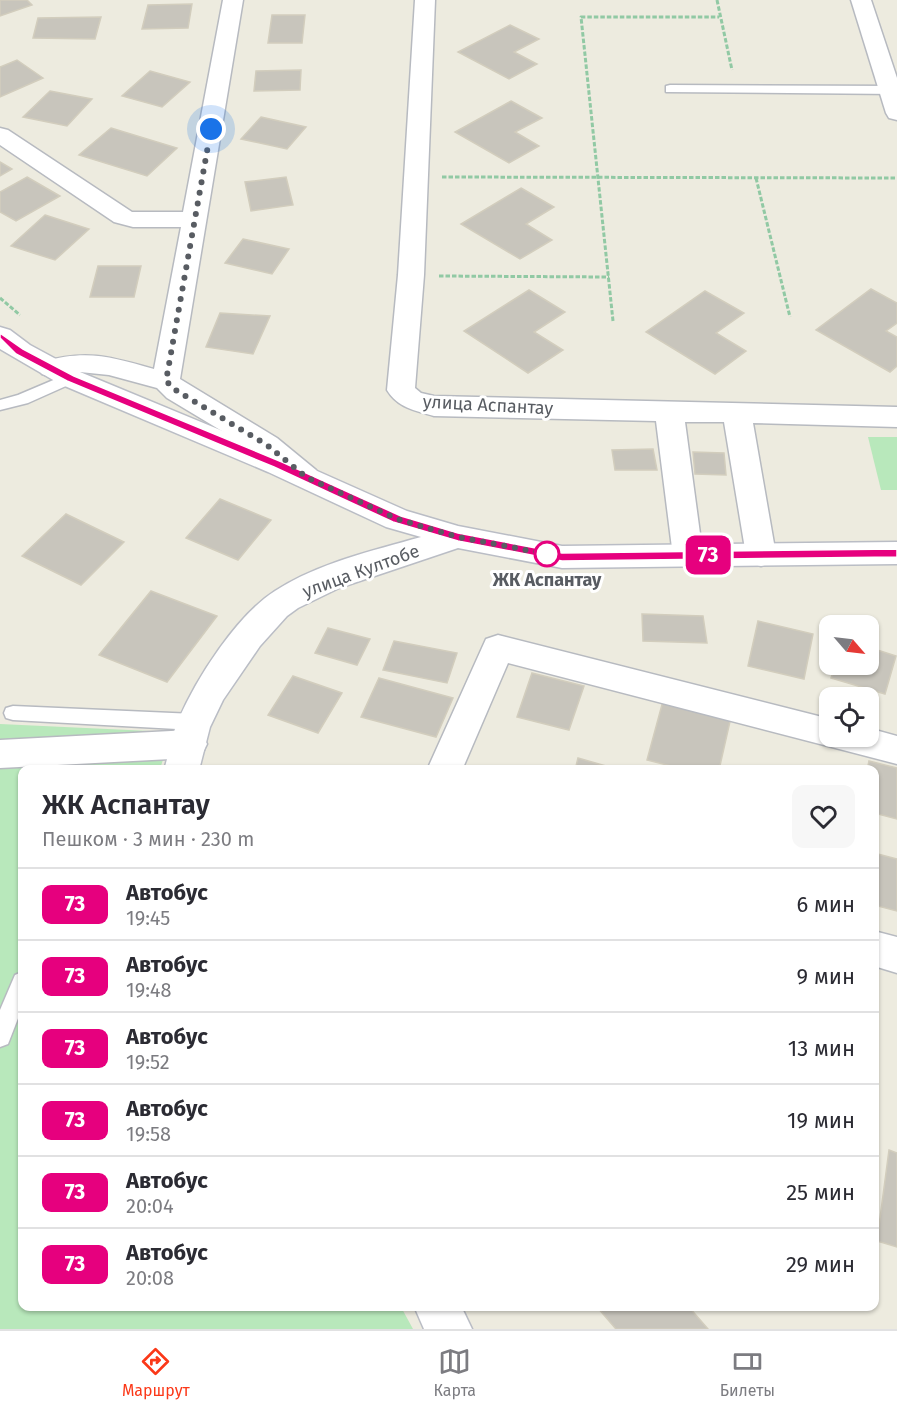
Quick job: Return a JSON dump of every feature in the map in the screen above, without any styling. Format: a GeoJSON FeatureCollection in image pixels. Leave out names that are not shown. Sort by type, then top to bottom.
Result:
{"type":"FeatureCollection","features":[{"type":"Feature","properties":{"kind":"street"},"geometry":{"type":"LineString","coordinates":[[166,381],[232,0]]}},
{"type":"Feature","properties":{"kind":"street","name":"улица Аспантау"},"geometry":{"type":"LineString","coordinates":[[424,0],[411,275],[401,390],[411,400],[434,406],[897,417]]}},
{"type":"Feature","properties":{"kind":"street"},"geometry":{"type":"LineString","coordinates":[[861,0],[893,90],[897,112]]}},
{"type":"Feature","properties":{"kind":"street"},"geometry":{"type":"LineString","coordinates":[[0,135],[123,217],[133,220],[195,219]]}},
{"type":"Feature","properties":{"kind":"street"},"geometry":{"type":"LineString","coordinates":[[0,336],[20,351],[61,373],[306,477],[397,519],[458,537],[562,557],[897,553]]}},
{"type":"Feature","properties":{"kind":"street"},"geometry":{"type":"LineString","coordinates":[[61,373],[66,363],[80,362],[166,381],[177,391],[267,445],[306,477]]}},
{"type":"Feature","properties":{"kind":"street"},"geometry":{"type":"LineString","coordinates":[[669,412],[688,556]]}},
{"type":"Feature","properties":{"kind":"street"},"geometry":{"type":"LineString","coordinates":[[737,413],[761,555]]}},
{"type":"Feature","properties":{"kind":"street","name":"улица Култобе"},"geometry":{"type":"LineString","coordinates":[[188,745],[252,632],[286,599],[330,578],[458,537]]}},
{"type":"Feature","properties":{"kind":"street"},"geometry":{"type":"LineString","coordinates":[[446,765],[498,648],[819,730]]}},
{"type":"Feature","properties":{"kind":"street"},"geometry":{"type":"LineString","coordinates":[[0,754],[188,745]]}},
{"type":"Feature","properties":{"kind":"street"},"geometry":{"type":"LineString","coordinates":[[879,745],[897,750]]}},
{"type":"Feature","properties":{"kind":"street"},"geometry":{"type":"LineString","coordinates":[[879,950],[897,955]]}},
{"type":"Feature","properties":{"kind":"street"},"geometry":{"type":"LineString","coordinates":[[439,1311],[449,1329]]}},
{"type":"Feature","properties":{"kind":"lane"},"geometry":{"type":"LineString","coordinates":[[670,90],[893,90]]}},
{"type":"Feature","properties":{"kind":"lane"},"geometry":{"type":"LineString","coordinates":[[0,405],[23,399],[61,373]]}},
{"type":"Feature","properties":{"kind":"lane"},"geometry":{"type":"LineString","coordinates":[[13,712],[188,745]]}},
{"type":"Feature","properties":{"kind":"lane"},"geometry":{"type":"LineString","coordinates":[[0,1037],[18,992]]}},
{"type":"Feature","properties":{"kind":"path"},"geometry":{"type":"LineString","coordinates":[[717,0],[737,90]]}},
{"type":"Feature","properties":{"kind":"path"},"geometry":{"type":"LineString","coordinates":[[613,321],[582,17],[719,17]]}},
{"type":"Feature","properties":{"kind":"path"},"geometry":{"type":"LineString","coordinates":[[416,177],[897,178]]}},
{"type":"Feature","properties":{"kind":"path"},"geometry":{"type":"LineString","coordinates":[[756,178],[790,317]]}},
{"type":"Feature","properties":{"kind":"path"},"geometry":{"type":"LineString","coordinates":[[411,275],[609,276]]}},
{"type":"Feature","properties":{"kind":"path"},"geometry":{"type":"LineString","coordinates":[[0,298],[25,319]]}},
{"type":"Feature","properties":{"kind":"green space"},"geometry":{"type":"Polygon","coordinates":[[[868,437],[897,437],[897,490],[881,490],[868,437]]]}},
{"type":"Feature","properties":{"kind":"green space"},"geometry":{"type":"Polygon","coordinates":[[[0,724],[172,732],[161,765],[18,765],[18,1311],[403,1311],[413,1329],[0,1329],[0,724]]]}},
{"type":"Feature","properties":{"kind":"building"},"geometry":{"type":"Polygon","coordinates":[[[0,0],[27,0],[32,5],[0,16],[0,0]]]}},
{"type":"Feature","properties":{"kind":"building"},"geometry":{"type":"Polygon","coordinates":[[[192,4],[188,28],[142,29],[148,5],[192,4]]]}},
{"type":"Feature","properties":{"kind":"building"},"geometry":{"type":"Polygon","coordinates":[[[272,15],[305,15],[302,43],[268,43],[272,15]]]}},
{"type":"Feature","properties":{"kind":"building"},"geometry":{"type":"Polygon","coordinates":[[[101,17],[95,39],[33,38],[38,18],[101,17]]]}},
{"type":"Feature","properties":{"kind":"building"},"geometry":{"type":"Polygon","coordinates":[[[510,25],[539,39],[514,52],[537,64],[509,79],[458,52],[510,25]]]}},
{"type":"Feature","properties":{"kind":"building"},"geometry":{"type":"Polygon","coordinates":[[[17,60],[43,78],[0,97],[0,67],[17,60]]]}},
{"type":"Feature","properties":{"kind":"building"},"geometry":{"type":"Polygon","coordinates":[[[301,70],[300,90],[254,91],[256,71],[301,70]]]}},
{"type":"Feature","properties":{"kind":"building"},"geometry":{"type":"Polygon","coordinates":[[[150,71],[190,82],[162,107],[122,96],[150,71]]]}},
{"type":"Feature","properties":{"kind":"building"},"geometry":{"type":"Polygon","coordinates":[[[50,91],[92,99],[67,126],[23,117],[50,91]]]}},
{"type":"Feature","properties":{"kind":"building"},"geometry":{"type":"Polygon","coordinates":[[[511,101],[542,118],[515,132],[539,146],[509,163],[455,132],[511,101]]]}},
{"type":"Feature","properties":{"kind":"building"},"geometry":{"type":"Polygon","coordinates":[[[261,117],[306,127],[287,149],[241,139],[261,117]]]}},
{"type":"Feature","properties":{"kind":"building"},"geometry":{"type":"Polygon","coordinates":[[[111,128],[177,148],[147,176],[79,155],[111,128]]]}},
{"type":"Feature","properties":{"kind":"building"},"geometry":{"type":"Polygon","coordinates":[[[0,162],[12,169],[0,176],[0,162]]]}},
{"type":"Feature","properties":{"kind":"building"},"geometry":{"type":"Polygon","coordinates":[[[27,177],[60,196],[16,221],[0,212],[0,192],[27,177]]]}},
{"type":"Feature","properties":{"kind":"building"},"geometry":{"type":"Polygon","coordinates":[[[286,177],[293,205],[251,211],[245,182],[286,177]]]}},
{"type":"Feature","properties":{"kind":"building"},"geometry":{"type":"Polygon","coordinates":[[[521,188],[554,207],[526,224],[552,240],[520,259],[461,224],[521,188]]]}},
{"type":"Feature","properties":{"kind":"building"},"geometry":{"type":"Polygon","coordinates":[[[45,215],[89,229],[55,260],[11,246],[45,215]]]}},
{"type":"Feature","properties":{"kind":"building"},"geometry":{"type":"Polygon","coordinates":[[[243,239],[289,249],[272,274],[225,263],[243,239]]]}},
{"type":"Feature","properties":{"kind":"building"},"geometry":{"type":"Polygon","coordinates":[[[98,266],[141,266],[134,297],[90,297],[98,266]]]}},
{"type":"Feature","properties":{"kind":"building"},"geometry":{"type":"Polygon","coordinates":[[[871,289],[897,303],[897,323],[886,331],[897,337],[897,366],[890,372],[816,330],[871,289]]]}},
{"type":"Feature","properties":{"kind":"building"},"geometry":{"type":"Polygon","coordinates":[[[529,290],[565,312],[534,332],[563,350],[528,373],[464,331],[529,290]]]}},
{"type":"Feature","properties":{"kind":"building"},"geometry":{"type":"Polygon","coordinates":[[[705,291],[744,313],[716,333],[746,351],[715,374],[646,332],[705,291]]]}},
{"type":"Feature","properties":{"kind":"building"},"geometry":{"type":"Polygon","coordinates":[[[220,313],[270,316],[253,354],[206,347],[220,313]]]}},
{"type":"Feature","properties":{"kind":"building"},"geometry":{"type":"Polygon","coordinates":[[[653,449],[657,470],[615,470],[612,450],[653,449]]]}},
{"type":"Feature","properties":{"kind":"building"},"geometry":{"type":"Polygon","coordinates":[[[693,452],[724,453],[726,475],[695,474],[693,452]]]}},
{"type":"Feature","properties":{"kind":"building"},"geometry":{"type":"Polygon","coordinates":[[[220,499],[271,520],[238,560],[186,538],[220,499]]]}},
{"type":"Feature","properties":{"kind":"building"},"geometry":{"type":"Polygon","coordinates":[[[66,514],[124,542],[81,585],[22,556],[66,514]]]}},
{"type":"Feature","properties":{"kind":"building"},"geometry":{"type":"Polygon","coordinates":[[[151,591],[217,616],[167,682],[99,655],[151,591]]]}},
{"type":"Feature","properties":{"kind":"building"},"geometry":{"type":"Polygon","coordinates":[[[642,614],[703,616],[707,643],[643,641],[642,614]]]}},
{"type":"Feature","properties":{"kind":"building"},"geometry":{"type":"Polygon","coordinates":[[[758,621],[813,634],[804,679],[748,666],[758,621]]]}},
{"type":"Feature","properties":{"kind":"building"},"geometry":{"type":"Polygon","coordinates":[[[328,628],[370,639],[357,665],[315,653],[328,628]]]}},
{"type":"Feature","properties":{"kind":"building"},"geometry":{"type":"Polygon","coordinates":[[[394,641],[457,653],[447,683],[383,670],[394,641]]]}},
{"type":"Feature","properties":{"kind":"building"},"geometry":{"type":"Polygon","coordinates":[[[879,651],[896,656],[885,694],[879,692],[879,687],[861,687],[831,678],[832,675],[879,675],[879,651]]]}},
{"type":"Feature","properties":{"kind":"building"},"geometry":{"type":"Polygon","coordinates":[[[532,673],[584,686],[569,730],[517,717],[532,673]]]}},
{"type":"Feature","properties":{"kind":"building"},"geometry":{"type":"Polygon","coordinates":[[[293,676],[342,693],[318,733],[268,715],[293,676]]]}},
{"type":"Feature","properties":{"kind":"building"},"geometry":{"type":"Polygon","coordinates":[[[379,678],[453,698],[436,737],[361,717],[379,678]]]}},
{"type":"Feature","properties":{"kind":"building"},"geometry":{"type":"Polygon","coordinates":[[[663,701],[731,717],[720,765],[667,765],[647,760],[663,701]]]}},
{"type":"Feature","properties":{"kind":"building"},"geometry":{"type":"Polygon","coordinates":[[[578,758],[602,765],[576,765],[578,758]]]}},
{"type":"Feature","properties":{"kind":"building"},"geometry":{"type":"Polygon","coordinates":[[[869,761],[897,768],[897,819],[879,814],[879,765],[868,765],[869,761]]]}},
{"type":"Feature","properties":{"kind":"building"},"geometry":{"type":"Polygon","coordinates":[[[879,854],[897,859],[897,911],[879,906],[879,854]]]}},
{"type":"Feature","properties":{"kind":"building"},"geometry":{"type":"Polygon","coordinates":[[[889,1150],[897,1153],[897,1247],[879,1242],[889,1150]]]}},
{"type":"Feature","properties":{"kind":"building"},"geometry":{"type":"Polygon","coordinates":[[[600,1311],[692,1311],[708,1329],[616,1329],[600,1311]]]}},
{"type":"Feature","properties":{"kind":"bus line","name":"73"},"geometry":{"type":"LineString","coordinates":[[0,336],[20,351],[70,378],[278,465],[397,519],[458,537],[562,557],[897,553]]}},
{"type":"Feature","properties":{"kind":"place","name":"ЖК Аспантау"},"geometry":{"type":"Point","coordinates":[547,554]}},
{"type":"Feature","properties":{"kind":"route"},"geometry":{"type":"LineString","coordinates":[[211,129],[166,381],[177,391],[267,445],[306,477],[379,511],[397,519],[458,537],[547,554]]}}]}
